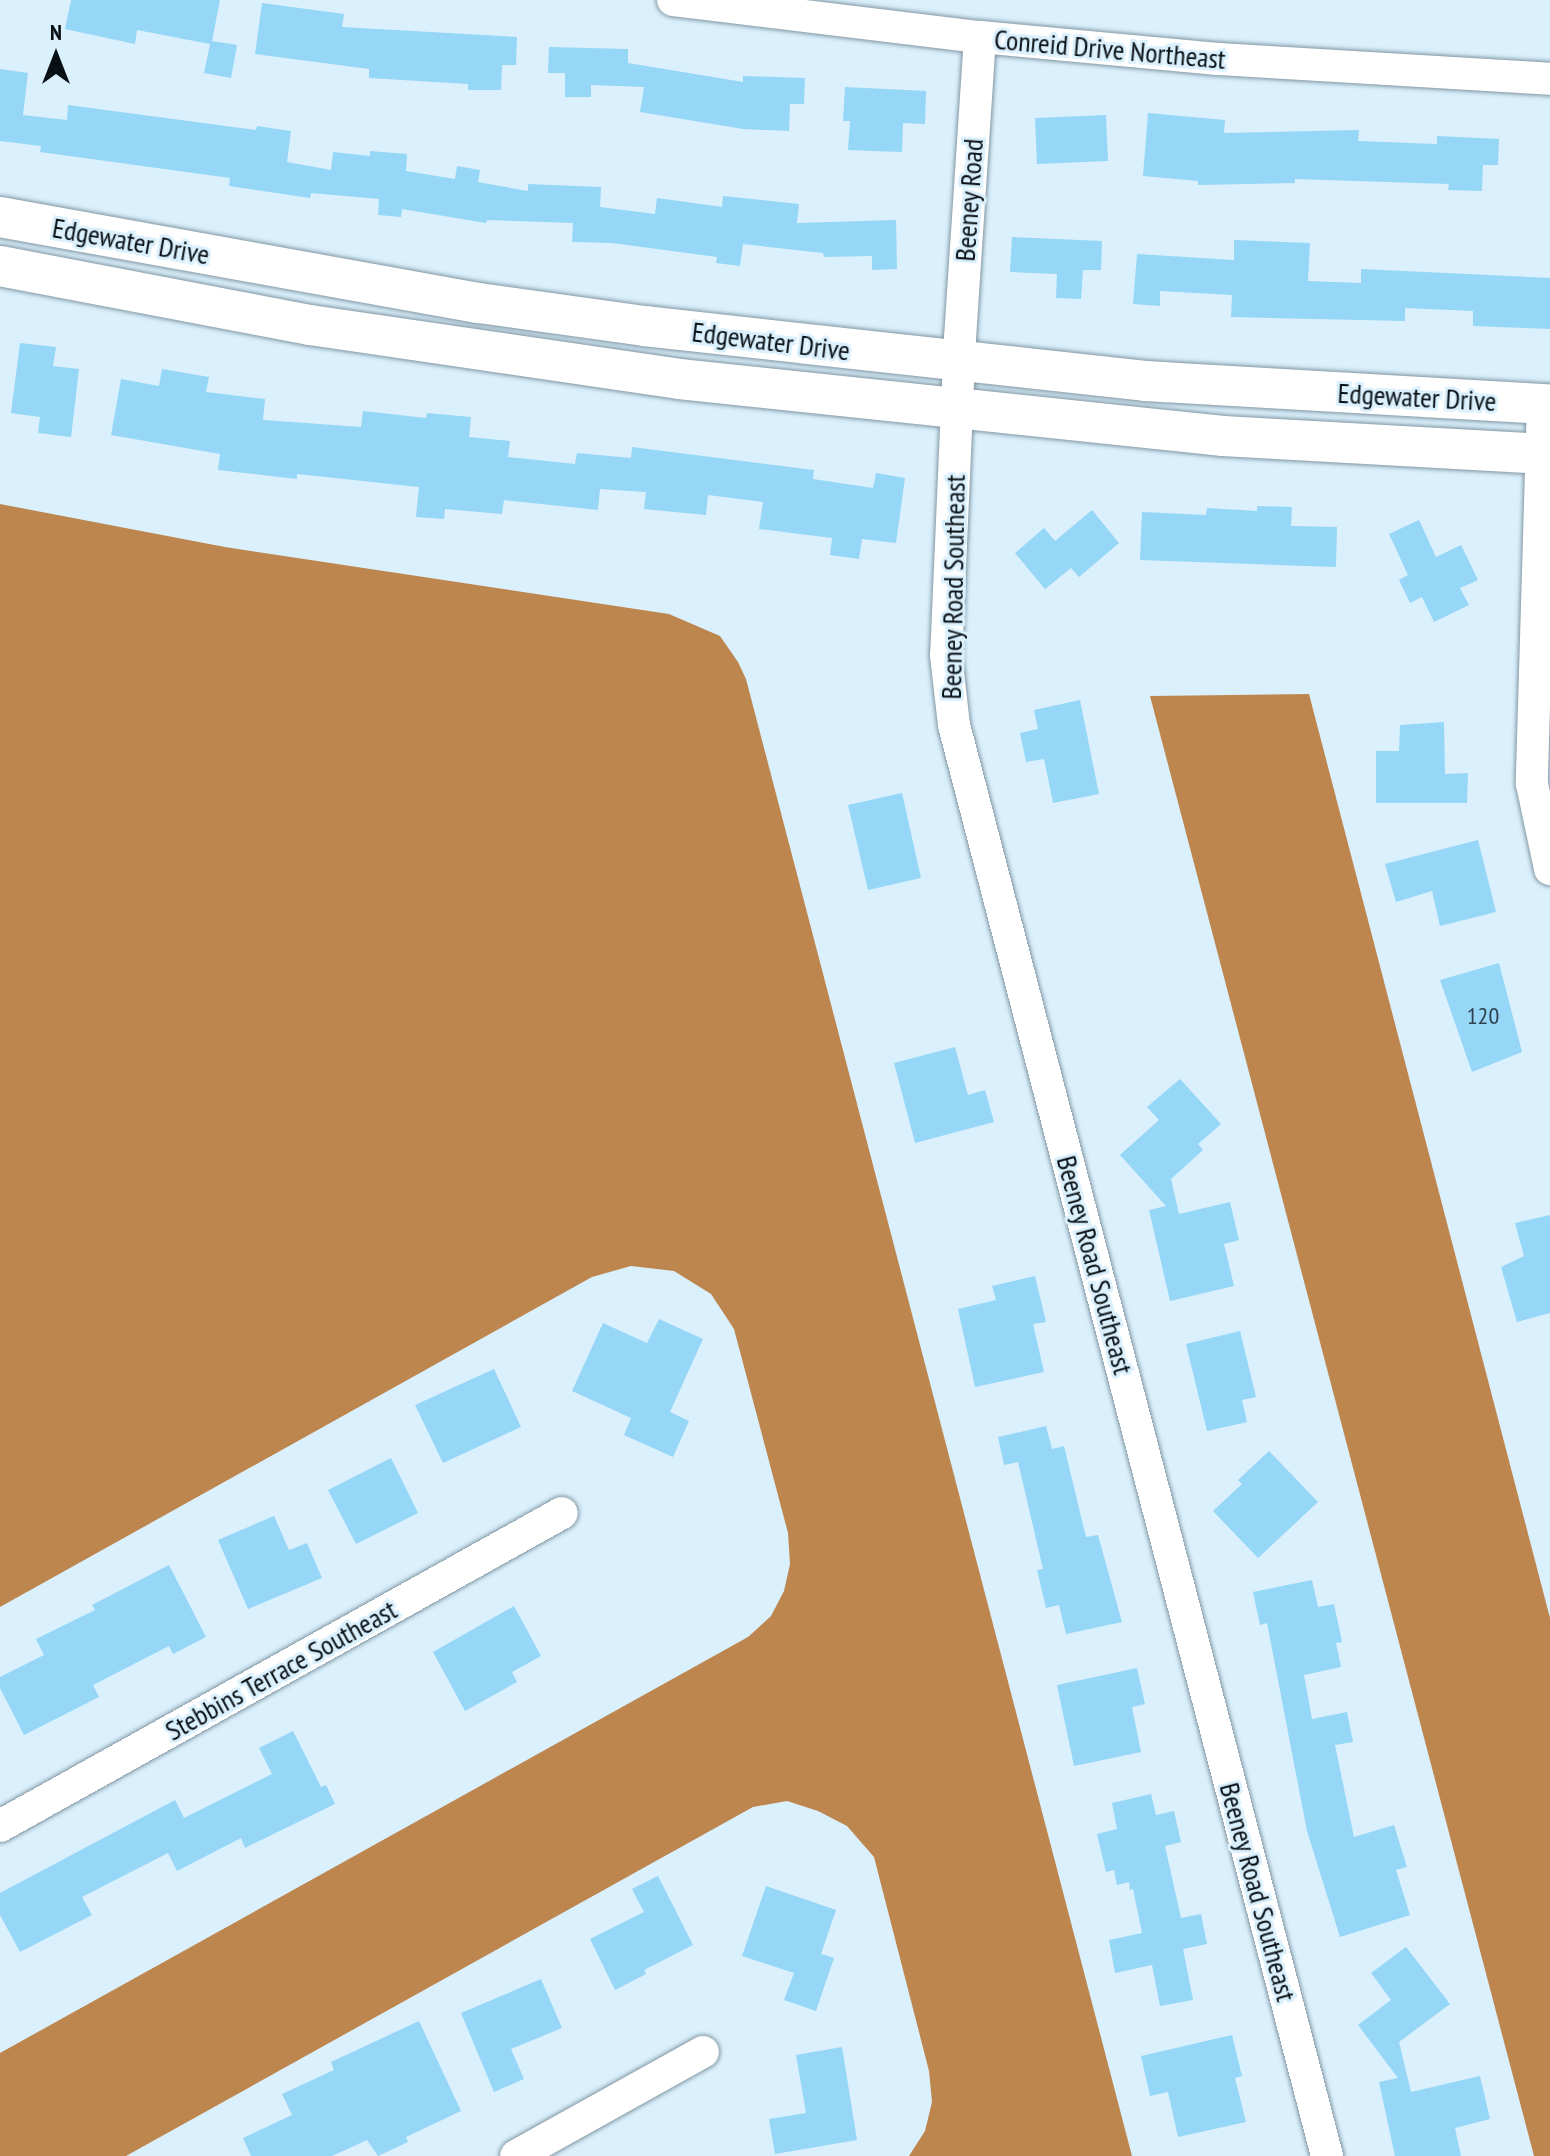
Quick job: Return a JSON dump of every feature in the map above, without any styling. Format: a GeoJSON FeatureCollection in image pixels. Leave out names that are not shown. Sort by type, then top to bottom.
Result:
{"type":"FeatureCollection","features":[{"type":"Feature","properties":{"kind":"street","name":"Conreid Drive Northeast"},"geometry":{"type":"LineString","coordinates":[[673,0],[980,37],[1218,59],[1550,79]]}},
{"type":"Feature","properties":{"kind":"street","name":"Beeney Road"},"geometry":{"type":"LineString","coordinates":[[959,362],[980,37]]}},
{"type":"Feature","properties":{"kind":"street","name":"Edgewater Drive"},"geometry":{"type":"LineString","coordinates":[[0,217],[479,303],[959,362],[1145,381],[1546,404]]}},
{"type":"Feature","properties":{"kind":"street"},"geometry":{"type":"LineString","coordinates":[[158,297],[170,249]]}},
{"type":"Feature","properties":{"kind":"street","name":"Edgewater Drive"},"geometry":{"type":"LineString","coordinates":[[0,266],[310,325],[679,379],[1223,436],[1546,454]]}},
{"type":"Feature","properties":{"kind":"street","name":"Beeney Road Southeast"},"geometry":{"type":"LineString","coordinates":[[959,362],[946,655],[954,725],[1327,2156]]}},
{"type":"Feature","properties":{"kind":"street"},"geometry":{"type":"LineString","coordinates":[[1546,404],[1532,784],[1550,869]]}},
{"type":"Feature","properties":{"kind":"street","name":"Stebbins Terrace Southeast"},"geometry":{"type":"LineString","coordinates":[[0,1826],[562,1513]]}},
{"type":"Feature","properties":{"kind":"street"},"geometry":{"type":"LineString","coordinates":[[516,2156],[703,2052]]}},
{"type":"Feature","properties":{"kind":"shaded area"},"geometry":{"type":"Polygon","coordinates":[[[0,504],[225,547],[669,614],[720,636],[738,662],[746,679],[1132,2156],[909,2156],[925,2131],[932,2102],[929,2071],[874,1857],[847,1826],[818,1811],[787,1801],[753,1807],[126,2156],[0,2156],[0,2053],[748,1637],[771,1616],[784,1591],[790,1564],[788,1533],[734,1329],[711,1294],[674,1271],[631,1266],[592,1277],[0,1607],[0,504]]]}},
{"type":"Feature","properties":{"kind":"shaded area"},"geometry":{"type":"Polygon","coordinates":[[[1309,694],[1550,1618],[1550,2156],[1534,2156],[1150,696],[1309,694]]]}},
{"type":"Feature","properties":{"kind":"building"},"geometry":{"type":"Polygon","coordinates":[[[71,0],[220,0],[212,41],[237,45],[231,78],[204,73],[210,44],[137,30],[135,44],[65,29],[71,0]]]}},
{"type":"Feature","properties":{"kind":"building"},"geometry":{"type":"Polygon","coordinates":[[[262,3],[344,14],[342,27],[517,37],[516,65],[502,65],[501,90],[468,90],[468,84],[369,78],[369,69],[255,54],[262,3]]]}},
{"type":"Feature","properties":{"kind":"building"},"geometry":{"type":"Polygon","coordinates":[[[549,47],[628,49],[628,63],[743,82],[743,76],[805,78],[804,104],[790,104],[789,131],[743,129],[640,112],[644,87],[591,85],[591,97],[565,97],[565,73],[548,73],[549,47]]]}},
{"type":"Feature","properties":{"kind":"building"},"geometry":{"type":"Polygon","coordinates":[[[0,69],[28,73],[23,115],[67,120],[68,105],[256,130],[257,126],[291,131],[287,162],[331,170],[333,152],[370,156],[370,151],[407,154],[406,171],[455,179],[457,166],[480,170],[478,182],[528,191],[528,184],[601,187],[600,207],[655,214],[657,198],[722,207],[723,196],[799,204],[797,223],[896,220],[897,269],[872,270],[872,256],[824,257],[823,253],[743,244],[740,266],[716,263],[717,257],[612,243],[572,242],[573,223],[487,220],[486,223],[402,209],[401,217],[378,215],[379,199],[311,193],[310,198],[229,186],[230,178],[40,152],[41,146],[0,141],[0,69]]]}},
{"type":"Feature","properties":{"kind":"building"},"geometry":{"type":"Polygon","coordinates":[[[845,87],[926,91],[925,124],[903,123],[902,152],[848,150],[850,121],[843,121],[845,87]]]}},
{"type":"Feature","properties":{"kind":"building"},"geometry":{"type":"Polygon","coordinates":[[[1148,113],[1225,120],[1224,133],[1359,130],[1358,141],[1437,144],[1437,136],[1499,139],[1498,165],[1483,165],[1482,191],[1448,190],[1449,184],[1295,179],[1295,183],[1198,185],[1198,181],[1143,176],[1148,113]]]}},
{"type":"Feature","properties":{"kind":"building"},"geometry":{"type":"Polygon","coordinates":[[[1106,115],[1108,161],[1037,164],[1035,118],[1106,115]]]}},
{"type":"Feature","properties":{"kind":"building"},"geometry":{"type":"Polygon","coordinates":[[[1012,237],[1102,241],[1101,270],[1083,270],[1081,299],[1056,298],[1057,274],[1010,272],[1012,237]]]}},
{"type":"Feature","properties":{"kind":"building"},"geometry":{"type":"Polygon","coordinates":[[[1234,240],[1310,243],[1308,281],[1361,283],[1361,269],[1550,278],[1550,329],[1473,326],[1473,311],[1405,308],[1405,321],[1231,317],[1232,295],[1160,291],[1160,306],[1133,304],[1137,254],[1234,260],[1234,240]]]}},
{"type":"Feature","properties":{"kind":"building"},"geometry":{"type":"Polygon","coordinates":[[[20,343],[56,347],[53,366],[79,369],[71,437],[38,433],[40,417],[11,413],[20,343]]]}},
{"type":"Feature","properties":{"kind":"building"},"geometry":{"type":"Polygon","coordinates":[[[162,369],[209,377],[206,392],[265,399],[263,420],[361,427],[363,411],[426,418],[427,413],[471,417],[469,437],[510,441],[508,457],[575,464],[577,453],[631,458],[632,447],[814,470],[813,479],[873,488],[876,473],[905,478],[896,543],[862,539],[859,559],[830,555],[832,538],[759,529],[763,502],[708,495],[706,515],[644,509],[646,492],[600,489],[598,510],[504,500],[502,514],[445,509],[444,519],[416,517],[419,487],[297,474],[297,479],[218,470],[220,454],[111,435],[121,379],[159,386],[162,369]]]}},
{"type":"Feature","properties":{"kind":"building"},"geometry":{"type":"Polygon","coordinates":[[[1257,506],[1292,507],[1291,526],[1337,527],[1336,567],[1140,560],[1142,512],[1206,515],[1207,508],[1257,511],[1257,506]]]}},
{"type":"Feature","properties":{"kind":"building"},"geometry":{"type":"Polygon","coordinates":[[[1092,510],[1119,543],[1079,577],[1071,568],[1045,589],[1015,553],[1044,528],[1055,541],[1092,510]]]}},
{"type":"Feature","properties":{"kind":"building"},"geometry":{"type":"Polygon","coordinates":[[[1419,520],[1436,557],[1461,545],[1478,580],[1460,588],[1469,605],[1434,622],[1422,597],[1410,603],[1399,580],[1408,575],[1389,534],[1419,520]]]}},
{"type":"Feature","properties":{"kind":"building"},"geometry":{"type":"Polygon","coordinates":[[[1080,700],[1099,794],[1053,803],[1044,759],[1026,762],[1020,733],[1038,729],[1034,710],[1080,700]]]}},
{"type":"Feature","properties":{"kind":"building"},"geometry":{"type":"Polygon","coordinates":[[[1444,722],[1445,774],[1468,773],[1467,803],[1376,803],[1376,751],[1399,751],[1400,725],[1444,722]]]}},
{"type":"Feature","properties":{"kind":"building"},"geometry":{"type":"Polygon","coordinates":[[[902,793],[921,878],[868,890],[848,805],[902,793]]]}},
{"type":"Feature","properties":{"kind":"building"},"geometry":{"type":"Polygon","coordinates":[[[1478,840],[1496,912],[1440,926],[1432,891],[1396,902],[1385,864],[1478,840]]]}},
{"type":"Feature","properties":{"kind":"building"},"geometry":{"type":"Polygon","coordinates":[[[1499,963],[1522,1052],[1472,1072],[1440,980],[1499,963]]]}},
{"type":"Feature","properties":{"kind":"building"},"geometry":{"type":"Polygon","coordinates":[[[955,1047],[968,1095],[985,1090],[994,1122],[915,1143],[894,1063],[955,1047]]]}},
{"type":"Feature","properties":{"kind":"building"},"geometry":{"type":"Polygon","coordinates":[[[1180,1079],[1221,1124],[1198,1144],[1203,1150],[1171,1179],[1179,1214],[1230,1202],[1239,1240],[1224,1244],[1234,1286],[1170,1301],[1149,1210],[1166,1206],[1120,1155],[1159,1120],[1147,1107],[1180,1079]]]}},
{"type":"Feature","properties":{"kind":"building"},"geometry":{"type":"Polygon","coordinates":[[[1550,1215],[1550,1313],[1517,1322],[1501,1267],[1524,1256],[1515,1223],[1550,1215]]]}},
{"type":"Feature","properties":{"kind":"building"},"geometry":{"type":"Polygon","coordinates":[[[1035,1276],[1046,1322],[1033,1324],[1044,1372],[975,1387],[958,1309],[996,1300],[992,1286],[1035,1276]]]}},
{"type":"Feature","properties":{"kind":"building"},"geometry":{"type":"Polygon","coordinates":[[[659,1319],[703,1339],[670,1412],[689,1421],[673,1457],[624,1435],[631,1418],[572,1391],[603,1323],[647,1343],[659,1319]]]}},
{"type":"Feature","properties":{"kind":"building"},"geometry":{"type":"Polygon","coordinates":[[[1240,1331],[1256,1397],[1242,1400],[1247,1422],[1207,1431],[1186,1344],[1240,1331]]]}},
{"type":"Feature","properties":{"kind":"building"},"geometry":{"type":"Polygon","coordinates":[[[494,1369],[521,1427],[443,1463],[415,1405],[494,1369]]]}},
{"type":"Feature","properties":{"kind":"building"},"geometry":{"type":"Polygon","coordinates":[[[1046,1426],[1052,1449],[1064,1446],[1086,1537],[1098,1535],[1122,1622],[1066,1634],[1059,1605],[1046,1608],[1037,1570],[1043,1569],[1018,1462],[1004,1465],[998,1437],[1046,1426]]]}},
{"type":"Feature","properties":{"kind":"building"},"geometry":{"type":"Polygon","coordinates":[[[1269,1451],[1318,1502],[1258,1558],[1213,1511],[1242,1484],[1238,1480],[1269,1451]]]}},
{"type":"Feature","properties":{"kind":"building"},"geometry":{"type":"Polygon","coordinates":[[[391,1458],[418,1513],[356,1544],[328,1490],[391,1458]]]}},
{"type":"Feature","properties":{"kind":"building"},"geometry":{"type":"Polygon","coordinates":[[[274,1516],[289,1550],[307,1543],[322,1578],[248,1609],[218,1540],[274,1516]]]}},
{"type":"Feature","properties":{"kind":"building"},"geometry":{"type":"Polygon","coordinates":[[[169,1565],[206,1637],[173,1654],[169,1646],[93,1685],[99,1697],[24,1735],[0,1688],[0,1677],[44,1655],[36,1639],[95,1610],[92,1605],[169,1565]]]}},
{"type":"Feature","properties":{"kind":"building"},"geometry":{"type":"Polygon","coordinates":[[[1312,1580],[1318,1607],[1334,1604],[1342,1642],[1336,1643],[1341,1667],[1304,1675],[1312,1719],[1347,1712],[1353,1742],[1335,1745],[1354,1837],[1394,1825],[1407,1867],[1396,1870],[1410,1915],[1340,1937],[1307,1831],[1267,1623],[1260,1625],[1253,1592],[1312,1580]]]}},
{"type":"Feature","properties":{"kind":"building"},"geometry":{"type":"Polygon","coordinates":[[[514,1606],[541,1656],[512,1672],[517,1682],[465,1711],[433,1652],[514,1606]]]}},
{"type":"Feature","properties":{"kind":"building"},"geometry":{"type":"Polygon","coordinates":[[[1137,1668],[1145,1704],[1132,1707],[1141,1752],[1074,1766],[1057,1685],[1137,1668]]]}},
{"type":"Feature","properties":{"kind":"building"},"geometry":{"type":"Polygon","coordinates":[[[293,1731],[321,1787],[326,1785],[335,1804],[245,1848],[241,1838],[177,1871],[168,1853],[82,1897],[92,1915],[20,1952],[0,1915],[0,1893],[175,1800],[184,1818],[272,1774],[259,1748],[293,1731]]]}},
{"type":"Feature","properties":{"kind":"building"},"geometry":{"type":"Polygon","coordinates":[[[1151,1794],[1156,1815],[1174,1811],[1181,1842],[1165,1846],[1181,1918],[1201,1914],[1207,1944],[1183,1949],[1193,2000],[1160,2006],[1152,1965],[1115,1973],[1109,1940],[1142,1933],[1133,1889],[1130,1890],[1129,1882],[1117,1885],[1114,1870],[1106,1872],[1097,1834],[1117,1829],[1112,1803],[1151,1794]]]}},
{"type":"Feature","properties":{"kind":"building"},"geometry":{"type":"Polygon","coordinates":[[[658,1876],[693,1945],[644,1970],[646,1974],[615,1990],[590,1939],[644,1912],[632,1889],[658,1876]]]}},
{"type":"Feature","properties":{"kind":"building"},"geometry":{"type":"Polygon","coordinates":[[[766,1886],[836,1910],[821,1954],[834,1958],[816,2011],[784,2000],[794,1973],[742,1956],[766,1886]]]}},
{"type":"Feature","properties":{"kind":"building"},"geometry":{"type":"Polygon","coordinates":[[[1406,1947],[1450,2004],[1399,2042],[1411,2092],[1480,2076],[1490,2119],[1455,2128],[1461,2156],[1395,2156],[1379,2082],[1398,2078],[1358,2025],[1391,2000],[1371,1973],[1406,1947]]]}},
{"type":"Feature","properties":{"kind":"building"},"geometry":{"type":"Polygon","coordinates":[[[541,1979],[562,2028],[511,2049],[524,2079],[494,2092],[461,2013],[541,1979]]]}},
{"type":"Feature","properties":{"kind":"building"},"geometry":{"type":"Polygon","coordinates":[[[419,2021],[461,2111],[406,2137],[408,2142],[378,2156],[367,2140],[332,2156],[251,2156],[243,2138],[292,2115],[282,2094],[334,2070],[331,2062],[419,2021]]]}},
{"type":"Feature","properties":{"kind":"building"},"geometry":{"type":"Polygon","coordinates":[[[1232,2035],[1242,2076],[1235,2078],[1246,2122],[1178,2137],[1168,2092],[1150,2096],[1141,2056],[1232,2035]]]}},
{"type":"Feature","properties":{"kind":"building"},"geometry":{"type":"Polygon","coordinates":[[[842,2047],[857,2140],[775,2154],[769,2119],[806,2113],[796,2055],[842,2047]]]}}]}
